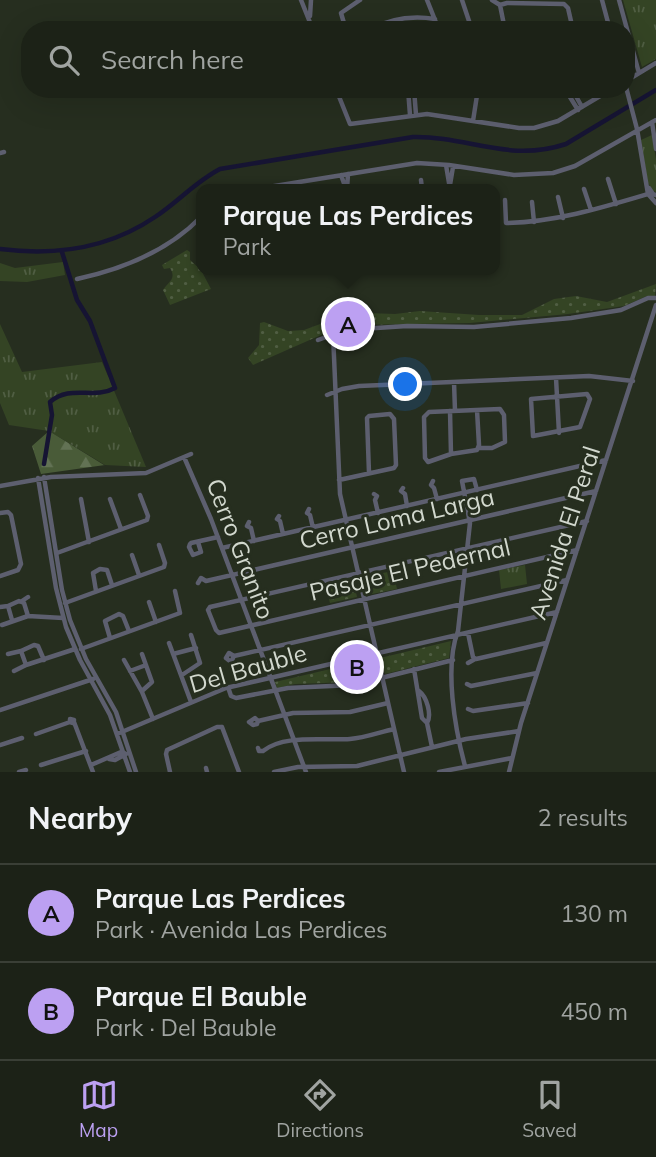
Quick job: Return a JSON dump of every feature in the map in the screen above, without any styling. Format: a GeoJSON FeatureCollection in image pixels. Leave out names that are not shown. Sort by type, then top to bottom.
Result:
{"type":"FeatureCollection","features":[{"type":"Feature","properties":{"kind":"street"},"geometry":{"type":"LineString","coordinates":[[309,20],[312,0]]}},
{"type":"Feature","properties":{"kind":"street"},"geometry":{"type":"LineString","coordinates":[[344,21],[341,12],[360,0]]}},
{"type":"Feature","properties":{"kind":"street"},"geometry":{"type":"LineString","coordinates":[[393,21],[435,19],[426,0]]}},
{"type":"Feature","properties":{"kind":"street"},"geometry":{"type":"LineString","coordinates":[[462,0],[469,21]]}},
{"type":"Feature","properties":{"kind":"street"},"geometry":{"type":"LineString","coordinates":[[492,0],[500,5],[566,5],[570,21]]}},
{"type":"Feature","properties":{"kind":"street"},"geometry":{"type":"LineString","coordinates":[[603,0],[608,21]]}},
{"type":"Feature","properties":{"kind":"street"},"geometry":{"type":"LineString","coordinates":[[619,0],[625,21]]}},
{"type":"Feature","properties":{"kind":"street"},"geometry":{"type":"LineString","coordinates":[[303,1],[309,20]]}},
{"type":"Feature","properties":{"kind":"street"},"geometry":{"type":"LineString","coordinates":[[500,5],[503,21]]}},
{"type":"Feature","properties":{"kind":"street"},"geometry":{"type":"LineString","coordinates":[[635,58],[639,73]]}},
{"type":"Feature","properties":{"kind":"street"},"geometry":{"type":"LineString","coordinates":[[635,75],[656,63]]}},
{"type":"Feature","properties":{"kind":"street"},"geometry":{"type":"LineString","coordinates":[[340,98],[350,124],[392,117],[436,115],[531,128],[551,124],[597,98]]}},
{"type":"Feature","properties":{"kind":"street"},"geometry":{"type":"LineString","coordinates":[[410,98],[413,115]]}},
{"type":"Feature","properties":{"kind":"street"},"geometry":{"type":"LineString","coordinates":[[413,115],[414,98]]}},
{"type":"Feature","properties":{"kind":"street"},"geometry":{"type":"LineString","coordinates":[[473,121],[477,98]]}},
{"type":"Feature","properties":{"kind":"street"},"geometry":{"type":"LineString","coordinates":[[572,98],[580,108]]}},
{"type":"Feature","properties":{"kind":"street"},"geometry":{"type":"LineString","coordinates":[[576,98],[580,108]]}},
{"type":"Feature","properties":{"kind":"street"},"geometry":{"type":"LineString","coordinates":[[629,98],[648,194],[656,203]]}},
{"type":"Feature","properties":{"kind":"street"},"geometry":{"type":"LineString","coordinates":[[286,184],[417,163],[514,175],[553,173],[575,166],[636,126],[654,121],[656,149]]}},
{"type":"Feature","properties":{"kind":"street"},"geometry":{"type":"LineString","coordinates":[[446,165],[448,184]]}},
{"type":"Feature","properties":{"kind":"street"},"geometry":{"type":"LineString","coordinates":[[450,184],[453,166]]}},
{"type":"Feature","properties":{"kind":"street"},"geometry":{"type":"LineString","coordinates":[[347,184],[348,174]]}},
{"type":"Feature","properties":{"kind":"street"},"geometry":{"type":"LineString","coordinates":[[341,175],[345,184]]}},
{"type":"Feature","properties":{"kind":"street"},"geometry":{"type":"LineString","coordinates":[[608,179],[616,204]]}},
{"type":"Feature","properties":{"kind":"street"},"geometry":{"type":"LineString","coordinates":[[421,180],[421,184]]}},
{"type":"Feature","properties":{"kind":"street"},"geometry":{"type":"LineString","coordinates":[[647,185],[656,195]]}},
{"type":"Feature","properties":{"kind":"street"},"geometry":{"type":"LineString","coordinates":[[584,189],[591,210]]}},
{"type":"Feature","properties":{"kind":"street"},"geometry":{"type":"LineString","coordinates":[[505,200],[506,223],[534,222],[562,218],[648,194]]}},
{"type":"Feature","properties":{"kind":"street"},"geometry":{"type":"LineString","coordinates":[[558,197],[562,218]]}},
{"type":"Feature","properties":{"kind":"street"},"geometry":{"type":"LineString","coordinates":[[532,202],[534,222]]}},
{"type":"Feature","properties":{"kind":"street"},"geometry":{"type":"LineString","coordinates":[[77,278],[110,271],[139,260],[175,239],[196,221]]}},
{"type":"Feature","properties":{"kind":"street"},"geometry":{"type":"LineString","coordinates":[[318,340],[333,334],[371,328],[474,327],[571,318],[609,313],[648,298],[656,298]]}},
{"type":"Feature","properties":{"kind":"street","name":"Avenida El Peral"},"geometry":{"type":"LineString","coordinates":[[509,772],[537,673],[656,305]]}},
{"type":"Feature","properties":{"kind":"street"},"geometry":{"type":"LineString","coordinates":[[333,334],[340,480],[346,520],[404,772]]}},
{"type":"Feature","properties":{"kind":"street"},"geometry":{"type":"LineString","coordinates":[[327,394],[359,386],[589,376],[632,381]]}},
{"type":"Feature","properties":{"kind":"street"},"geometry":{"type":"LineString","coordinates":[[556,378],[559,432]]}},
{"type":"Feature","properties":{"kind":"street"},"geometry":{"type":"LineString","coordinates":[[451,454],[454,382]]}},
{"type":"Feature","properties":{"kind":"street"},"geometry":{"type":"LineString","coordinates":[[587,394],[590,399],[580,427],[559,432],[536,437],[531,433],[531,399],[587,394]]}},
{"type":"Feature","properties":{"kind":"street"},"geometry":{"type":"LineString","coordinates":[[500,409],[504,417],[505,442],[492,448],[451,454],[428,462],[425,458],[425,414],[477,410],[500,409]]}},
{"type":"Feature","properties":{"kind":"street"},"geometry":{"type":"LineString","coordinates":[[477,410],[479,448]]}},
{"type":"Feature","properties":{"kind":"street"},"geometry":{"type":"LineString","coordinates":[[340,480],[394,468],[394,419],[390,414],[367,418],[369,473]]}},
{"type":"Feature","properties":{"kind":"street"},"geometry":{"type":"LineString","coordinates":[[0,486],[41,478],[140,474],[157,470],[191,454]]}},
{"type":"Feature","properties":{"kind":"street","name":"Cerro Granito"},"geometry":{"type":"LineString","coordinates":[[184,457],[218,537],[305,769]]}},
{"type":"Feature","properties":{"kind":"street"},"geometry":{"type":"LineString","coordinates":[[222,548],[607,460]]}},
{"type":"Feature","properties":{"kind":"street"},"geometry":{"type":"LineString","coordinates":[[41,478],[65,603],[78,649],[97,678],[136,772]]}},
{"type":"Feature","properties":{"kind":"street"},"geometry":{"type":"LineString","coordinates":[[41,478],[56,588],[63,618],[91,680],[120,733]]}},
{"type":"Feature","properties":{"kind":"street"},"geometry":{"type":"LineString","coordinates":[[465,766],[452,700],[453,660],[470,520],[462,481],[472,478],[477,490]]}},
{"type":"Feature","properties":{"kind":"street"},"geometry":{"type":"LineString","coordinates":[[434,488],[437,499]]}},
{"type":"Feature","properties":{"kind":"street"},"geometry":{"type":"LineString","coordinates":[[404,491],[407,506]]}},
{"type":"Feature","properties":{"kind":"street","name":"Cerro Loma Larga"},"geometry":{"type":"LineString","coordinates":[[206,581],[597,491]]}},
{"type":"Feature","properties":{"kind":"street"},"geometry":{"type":"LineString","coordinates":[[57,552],[148,519],[140,495]]}},
{"type":"Feature","properties":{"kind":"street"},"geometry":{"type":"LineString","coordinates":[[81,499],[89,541]]}},
{"type":"Feature","properties":{"kind":"street"},"geometry":{"type":"LineString","coordinates":[[110,499],[121,530]]}},
{"type":"Feature","properties":{"kind":"street"},"geometry":{"type":"LineString","coordinates":[[375,500],[378,513]]}},
{"type":"Feature","properties":{"kind":"street"},"geometry":{"type":"LineString","coordinates":[[0,513],[8,512],[11,515],[21,564],[18,570],[0,576]]}},
{"type":"Feature","properties":{"kind":"street"},"geometry":{"type":"LineString","coordinates":[[310,515],[313,528]]}},
{"type":"Feature","properties":{"kind":"street"},"geometry":{"type":"LineString","coordinates":[[242,600],[587,521]]}},
{"type":"Feature","properties":{"kind":"street"},"geometry":{"type":"LineString","coordinates":[[280,522],[283,534]]}},
{"type":"Feature","properties":{"kind":"street"},"geometry":{"type":"LineString","coordinates":[[251,528],[254,541]]}},
{"type":"Feature","properties":{"kind":"street"},"geometry":{"type":"LineString","coordinates":[[198,542],[218,537]]}},
{"type":"Feature","properties":{"kind":"street"},"geometry":{"type":"LineString","coordinates":[[65,603],[164,566],[159,545]]}},
{"type":"Feature","properties":{"kind":"street","name":"Pasaje El Pedernal"},"geometry":{"type":"LineString","coordinates":[[242,600],[209,607],[218,632],[577,550]]}},
{"type":"Feature","properties":{"kind":"street"},"geometry":{"type":"LineString","coordinates":[[132,555],[139,575]]}},
{"type":"Feature","properties":{"kind":"street"},"geometry":{"type":"LineString","coordinates":[[96,592],[93,573],[100,569],[106,569],[112,585]]}},
{"type":"Feature","properties":{"kind":"street"},"geometry":{"type":"LineString","coordinates":[[234,656],[568,580]]}},
{"type":"Feature","properties":{"kind":"street"},"geometry":{"type":"LineString","coordinates":[[14,671],[181,612],[175,591]]}},
{"type":"Feature","properties":{"kind":"street"},"geometry":{"type":"LineString","coordinates":[[0,607],[28,597]]}},
{"type":"Feature","properties":{"kind":"street"},"geometry":{"type":"LineString","coordinates":[[22,601],[28,616]]}},
{"type":"Feature","properties":{"kind":"street"},"geometry":{"type":"LineString","coordinates":[[149,602],[156,622]]}},
{"type":"Feature","properties":{"kind":"street"},"geometry":{"type":"LineString","coordinates":[[8,606],[12,620]]}},
{"type":"Feature","properties":{"kind":"street","name":"Del Bauble"},"geometry":{"type":"LineString","coordinates":[[120,733],[228,687],[557,612]]}},
{"type":"Feature","properties":{"kind":"street"},"geometry":{"type":"LineString","coordinates":[[110,638],[105,621],[119,614],[123,615],[129,631]]}},
{"type":"Feature","properties":{"kind":"street"},"geometry":{"type":"LineString","coordinates":[[2,625],[28,616],[63,618]]}},
{"type":"Feature","properties":{"kind":"street"},"geometry":{"type":"LineString","coordinates":[[468,633],[475,659]]}},
{"type":"Feature","properties":{"kind":"street"},"geometry":{"type":"LineString","coordinates":[[181,676],[183,671],[200,663],[191,635]]}},
{"type":"Feature","properties":{"kind":"street"},"geometry":{"type":"LineString","coordinates":[[169,643],[191,702]]}},
{"type":"Feature","properties":{"kind":"street"},"geometry":{"type":"LineString","coordinates":[[468,663],[475,659],[547,643]]}},
{"type":"Feature","properties":{"kind":"street"},"geometry":{"type":"LineString","coordinates":[[8,654],[37,645],[44,660]]}},
{"type":"Feature","properties":{"kind":"street"},"geometry":{"type":"LineString","coordinates":[[173,654],[196,648]]}},
{"type":"Feature","properties":{"kind":"street"},"geometry":{"type":"LineString","coordinates":[[21,651],[26,665]]}},
{"type":"Feature","properties":{"kind":"street"},"geometry":{"type":"LineString","coordinates":[[142,654],[152,682],[142,692]]}},
{"type":"Feature","properties":{"kind":"street"},"geometry":{"type":"LineString","coordinates":[[124,660],[153,719]]}},
{"type":"Feature","properties":{"kind":"street"},"geometry":{"type":"LineString","coordinates":[[228,687],[231,696],[236,698],[291,687],[349,686],[453,660]]}},
{"type":"Feature","properties":{"kind":"street"},"geometry":{"type":"LineString","coordinates":[[130,671],[146,665]]}},
{"type":"Feature","properties":{"kind":"street"},"geometry":{"type":"LineString","coordinates":[[414,669],[419,691],[424,695],[432,747]]}},
{"type":"Feature","properties":{"kind":"street"},"geometry":{"type":"LineString","coordinates":[[467,684],[537,673]]}},
{"type":"Feature","properties":{"kind":"street"},"geometry":{"type":"LineString","coordinates":[[0,710],[97,678]]}},
{"type":"Feature","properties":{"kind":"street"},"geometry":{"type":"LineString","coordinates":[[258,721],[285,715],[347,712],[388,703]]}},
{"type":"Feature","properties":{"kind":"street"},"geometry":{"type":"LineString","coordinates":[[468,709],[473,711],[528,703]]}},
{"type":"Feature","properties":{"kind":"street"},"geometry":{"type":"LineString","coordinates":[[36,734],[72,722],[93,772]]}},
{"type":"Feature","properties":{"kind":"street"},"geometry":{"type":"LineString","coordinates":[[170,772],[166,751],[223,724],[239,772]]}},
{"type":"Feature","properties":{"kind":"street"},"geometry":{"type":"LineString","coordinates":[[267,746],[294,741],[351,739],[394,729]]}},
{"type":"Feature","properties":{"kind":"street"},"geometry":{"type":"LineString","coordinates":[[274,772],[357,766],[458,740],[519,731]]}},
{"type":"Feature","properties":{"kind":"street"},"geometry":{"type":"LineString","coordinates":[[0,745],[22,738]]}},
{"type":"Feature","properties":{"kind":"street"},"geometry":{"type":"LineString","coordinates":[[41,765],[86,751]]}},
{"type":"Feature","properties":{"kind":"street"},"geometry":{"type":"LineString","coordinates":[[91,765],[109,759],[111,755],[119,752],[127,753]]}},
{"type":"Feature","properties":{"kind":"street"},"geometry":{"type":"LineString","coordinates":[[127,753],[130,772]]}},
{"type":"Feature","properties":{"kind":"street"},"geometry":{"type":"LineString","coordinates":[[439,772],[512,758]]}},
{"type":"Feature","properties":{"kind":"street"},"geometry":{"type":"LineString","coordinates":[[19,772],[26,770]]}},
{"type":"Feature","properties":{"kind":"green space"},"geometry":{"type":"Polygon","coordinates":[[[623,0],[656,0],[656,59],[642,67],[635,42],[635,21],[629,21],[623,0]]]}},
{"type":"Feature","properties":{"kind":"green space"},"geometry":{"type":"Polygon","coordinates":[[[652,135],[656,159],[656,192],[648,183],[641,140],[652,135]]]}},
{"type":"Feature","properties":{"kind":"green space"},"geometry":{"type":"Polygon","coordinates":[[[187,250],[190,252],[190,260],[196,265],[196,275],[204,275],[211,289],[170,305],[163,290],[173,275],[170,268],[164,269],[162,265],[187,250]]]}},
{"type":"Feature","properties":{"kind":"green space"},"geometry":{"type":"Polygon","coordinates":[[[63,262],[65,275],[27,282],[0,281],[0,263],[15,268],[63,262]]]}},
{"type":"Feature","properties":{"kind":"green space"},"geometry":{"type":"Polygon","coordinates":[[[656,284],[655,296],[647,296],[624,306],[470,323],[353,325],[321,335],[253,365],[248,358],[259,345],[260,323],[264,322],[288,331],[304,330],[339,317],[367,313],[420,311],[522,315],[554,299],[576,296],[607,302],[656,284]]]}},
{"type":"Feature","properties":{"kind":"green space"},"geometry":{"type":"Polygon","coordinates":[[[0,324],[22,372],[102,362],[146,467],[105,465],[49,431],[9,425],[0,403],[0,324]]]}},
{"type":"Feature","properties":{"kind":"green space"},"geometry":{"type":"Polygon","coordinates":[[[49,431],[105,465],[41,474],[32,446],[49,431]]]}},
{"type":"Feature","properties":{"kind":"green space"},"geometry":{"type":"Polygon","coordinates":[[[525,565],[527,584],[501,589],[499,570],[525,565]]]}},
{"type":"Feature","properties":{"kind":"green space"},"geometry":{"type":"Polygon","coordinates":[[[393,571],[397,589],[367,595],[363,577],[393,571]]]}},
{"type":"Feature","properties":{"kind":"green space"},"geometry":{"type":"Polygon","coordinates":[[[353,578],[357,597],[330,603],[325,584],[353,578]]]}},
{"type":"Feature","properties":{"kind":"green space"},"geometry":{"type":"Polygon","coordinates":[[[451,641],[449,658],[385,674],[380,658],[451,641]]]}},
{"type":"Feature","properties":{"kind":"green space"},"geometry":{"type":"Polygon","coordinates":[[[373,659],[377,675],[351,682],[295,684],[277,688],[275,682],[373,659]]]}},
{"type":"Feature","properties":{"kind":"waterway"},"geometry":{"type":"LineString","coordinates":[[198,184],[220,169],[413,137],[452,140],[507,150],[545,149],[566,144],[656,90]]}},
{"type":"Feature","properties":{"kind":"waterway"},"geometry":{"type":"LineString","coordinates":[[0,249],[61,250],[100,243],[137,228],[196,185]]}},
{"type":"Feature","properties":{"kind":"waterway"},"geometry":{"type":"LineString","coordinates":[[44,464],[52,415],[50,402],[66,394],[99,393],[115,388],[90,321],[77,300],[62,252]]}},
{"type":"Feature","properties":{"kind":"place","name":"Parque Las Perdices"},"geometry":{"type":"Point","coordinates":[348,324]}},
{"type":"Feature","properties":{"kind":"place","name":"Parque El Bauble"},"geometry":{"type":"Point","coordinates":[357,667]}}]}
